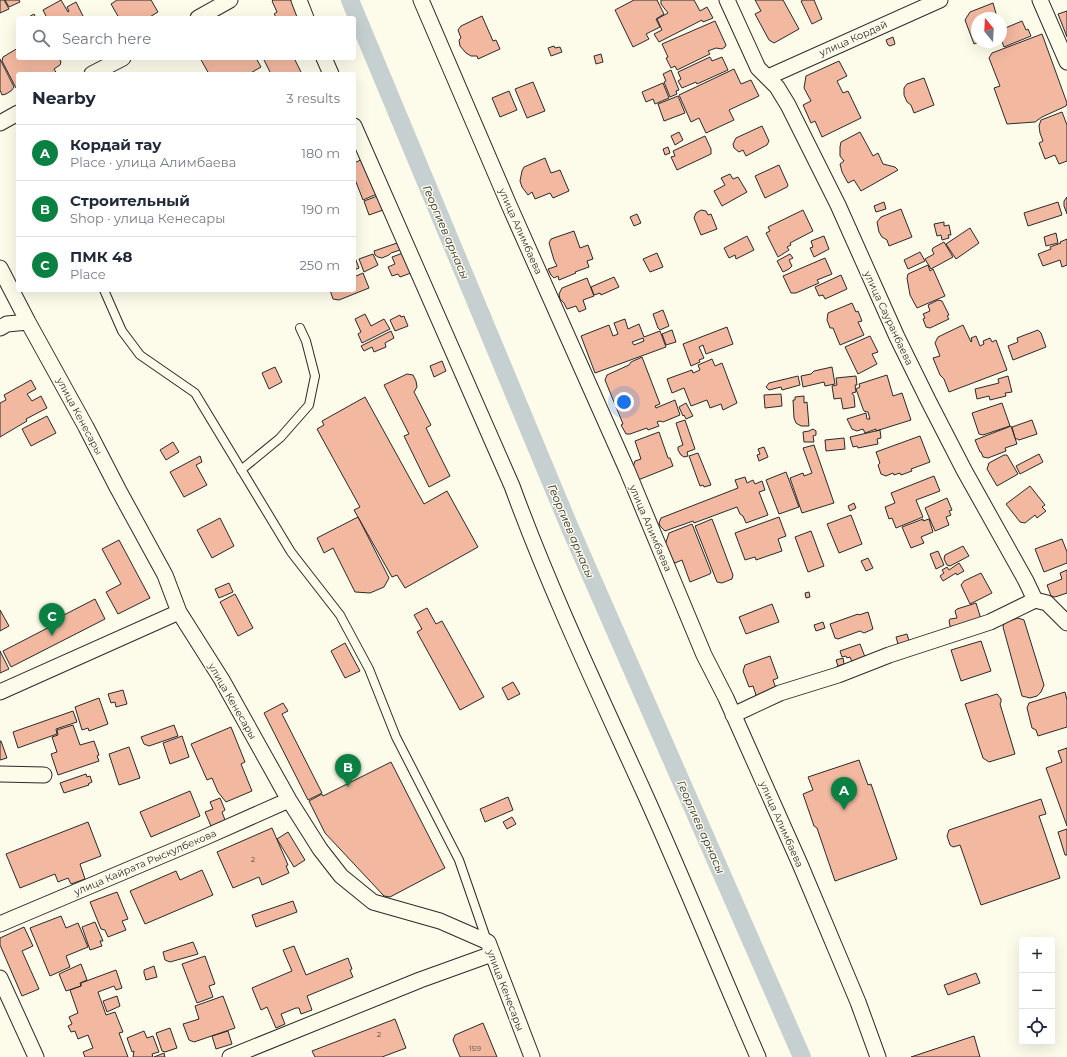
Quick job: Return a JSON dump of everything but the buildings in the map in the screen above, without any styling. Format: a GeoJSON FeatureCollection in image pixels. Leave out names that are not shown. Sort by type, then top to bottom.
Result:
{"type":"FeatureCollection","features":[{"type":"Feature","properties":{"kind":"street"},"geometry":{"type":"LineString","coordinates":[[202,16],[230,0]]}},
{"type":"Feature","properties":{"kind":"street"},"geometry":{"type":"LineString","coordinates":[[299,0],[305,16]]}},
{"type":"Feature","properties":{"kind":"street","name":"улица Алимбаева"},"geometry":{"type":"LineString","coordinates":[[422,0],[509,205],[627,470],[704,655],[726,698],[803,871],[858,1002],[878,1057]]}},
{"type":"Feature","properties":{"kind":"street","name":"улица Сауранбаева"},"geometry":{"type":"LineString","coordinates":[[727,0],[758,68],[777,87],[788,106],[838,205],[897,337],[928,400],[964,470],[1026,581],[1035,600]]}},
{"type":"Feature","properties":{"kind":"street","name":"улица Кордай"},"geometry":{"type":"LineString","coordinates":[[768,77],[940,0]]}},
{"type":"Feature","properties":{"kind":"street"},"geometry":{"type":"LineString","coordinates":[[1040,0],[1067,62]]}},
{"type":"Feature","properties":{"kind":"street"},"geometry":{"type":"LineString","coordinates":[[96,72],[119,60]]}},
{"type":"Feature","properties":{"kind":"street"},"geometry":{"type":"LineString","coordinates":[[325,60],[330,72]]}},
{"type":"Feature","properties":{"kind":"street"},"geometry":{"type":"LineString","coordinates":[[0,123],[16,114]]}},
{"type":"Feature","properties":{"kind":"street"},"geometry":{"type":"LineString","coordinates":[[356,131],[512,486],[530,537],[560,608],[643,791],[758,1057]]}},
{"type":"Feature","properties":{"kind":"street","name":"улица Кенесары"},"geometry":{"type":"LineString","coordinates":[[0,268],[165,575],[179,612],[222,680],[289,800],[320,849],[341,876],[373,902],[440,921],[490,948],[532,1057]]}},
{"type":"Feature","properties":{"kind":"street"},"geometry":{"type":"LineString","coordinates":[[0,328],[7,324],[28,322]]}},
{"type":"Feature","properties":{"kind":"street"},"geometry":{"type":"LineString","coordinates":[[733,715],[780,693],[838,675],[889,655],[990,622],[1035,600],[1047,602],[1067,623]]}},
{"type":"Feature","properties":{"kind":"street"},"geometry":{"type":"LineString","coordinates":[[0,692],[179,612]]}},
{"type":"Feature","properties":{"kind":"street"},"geometry":{"type":"LineString","coordinates":[[0,774],[44,775]]}},
{"type":"Feature","properties":{"kind":"street","name":"улица Кайрата Рыскулбекова"},"geometry":{"type":"LineString","coordinates":[[0,924],[289,800]]}},
{"type":"Feature","properties":{"kind":"street"},"geometry":{"type":"LineString","coordinates":[[230,1057],[420,980],[490,948]]}},
{"type":"Feature","properties":{"kind":"street"},"geometry":{"type":"LineString","coordinates":[[0,978],[36,1057]]}},
{"type":"Feature","properties":{"kind":"lane"},"geometry":{"type":"LineString","coordinates":[[105,292],[122,331],[140,354],[195,392],[291,552],[340,615],[370,670],[396,737],[459,860],[490,948]]}},
{"type":"Feature","properties":{"kind":"lane"},"geometry":{"type":"LineString","coordinates":[[241,470],[280,438],[309,405],[315,376],[306,341],[300,328]]}},
{"type":"Feature","properties":{"kind":"waterway","name":"Георгиев арнасы"},"geometry":{"type":"LineString","coordinates":[[350,0],[570,528],[802,1057]]}},
{"type":"Feature","properties":{"kind":"place","name":"ПМК 48"},"geometry":{"type":"Point","coordinates":[52,636]}},
{"type":"Feature","properties":{"kind":"place","name":"Строительный"},"geometry":{"type":"Point","coordinates":[348,787]}},
{"type":"Feature","properties":{"kind":"place","name":"Кордай тау"},"geometry":{"type":"Point","coordinates":[844,810]}}]}
